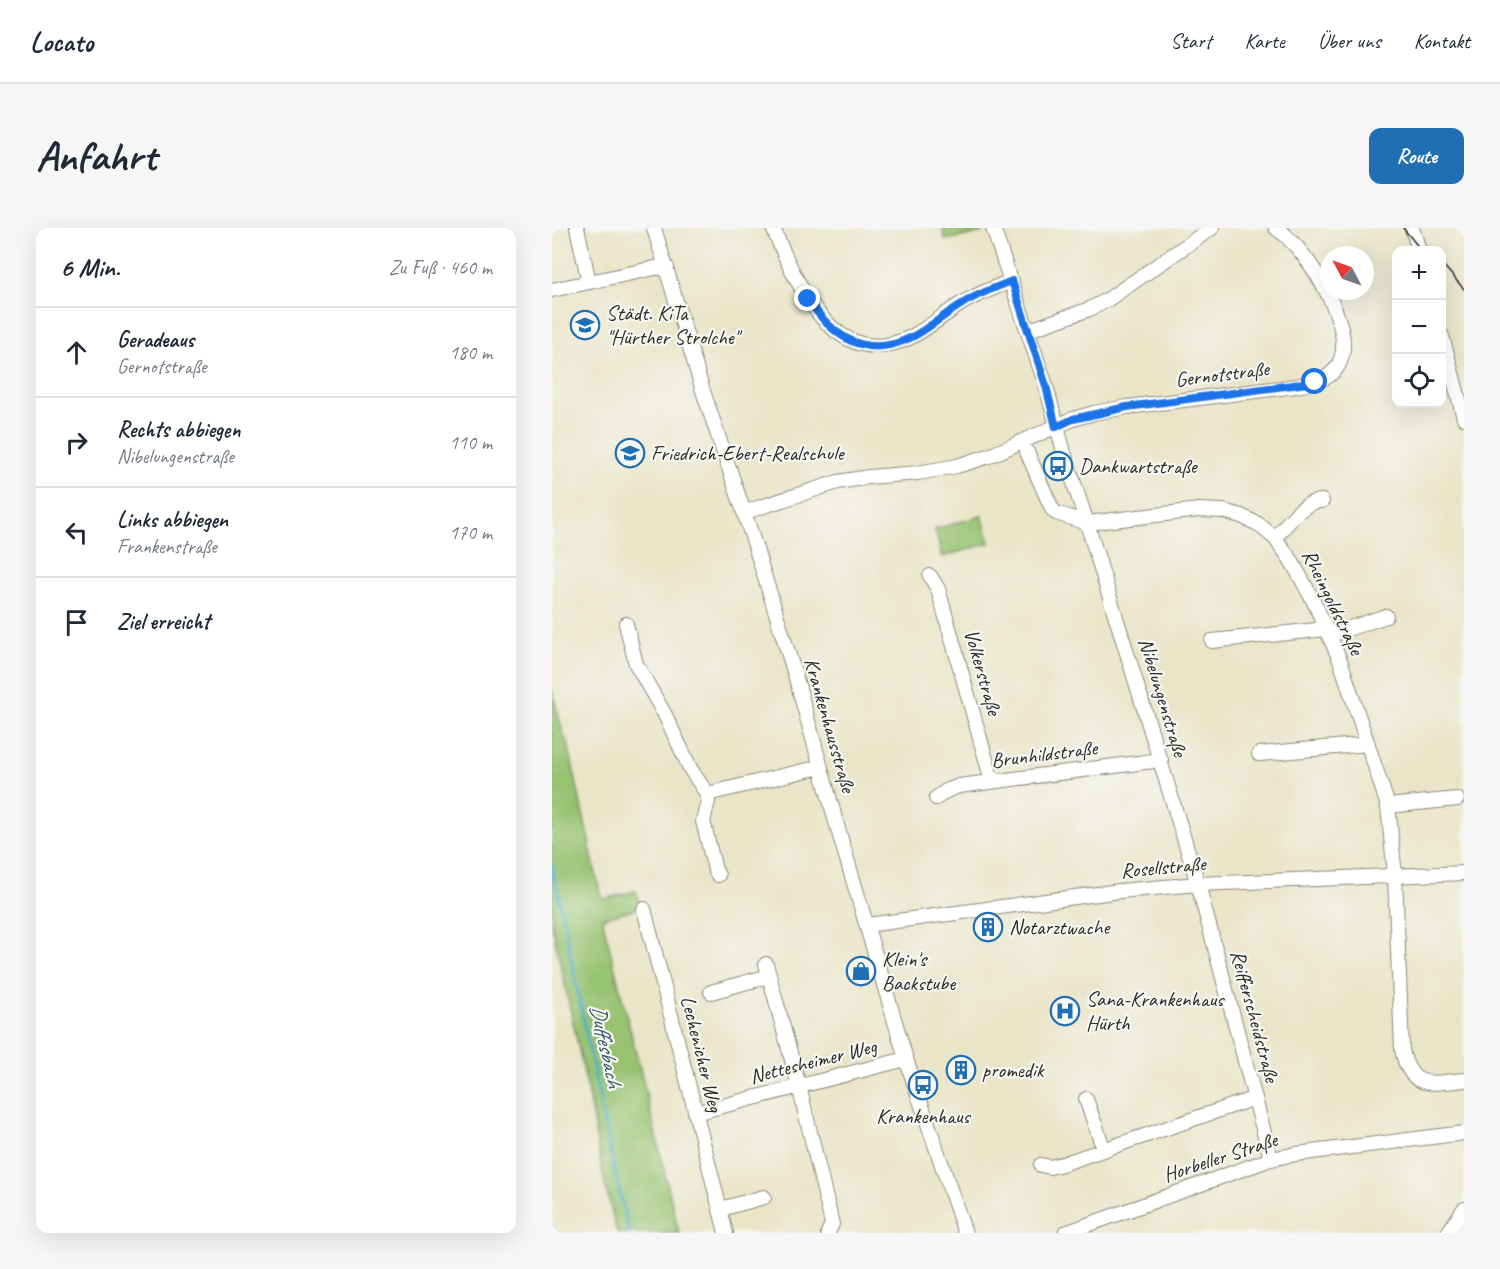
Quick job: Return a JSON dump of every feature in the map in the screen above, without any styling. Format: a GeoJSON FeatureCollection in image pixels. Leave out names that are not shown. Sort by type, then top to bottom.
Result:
{"type":"FeatureCollection","features":[{"type":"Feature","properties":{"kind":"street"},"geometry":{"type":"LineString","coordinates":[[577,228],[590,282]]}},
{"type":"Feature","properties":{"kind":"street","name":"Krankenhausstraße"},"geometry":{"type":"LineString","coordinates":[[654,228],[703,391],[745,512],[796,678],[906,1059],[965,1233]]}},
{"type":"Feature","properties":{"kind":"street"},"geometry":{"type":"LineString","coordinates":[[773,228],[808,299],[823,319],[834,332],[850,341],[870,346],[889,344],[911,337],[960,304],[1012,281]]}},
{"type":"Feature","properties":{"kind":"street","name":"Nibelungenstraße"},"geometry":{"type":"LineString","coordinates":[[993,228],[1029,330],[1056,427],[1198,884]]}},
{"type":"Feature","properties":{"kind":"street"},"geometry":{"type":"LineString","coordinates":[[1029,330],[1090,309],[1107,300],[1212,228]]}},
{"type":"Feature","properties":{"kind":"street","name":"Gernotstraße"},"geometry":{"type":"LineString","coordinates":[[1056,427],[1094,413],[1306,384],[1331,374],[1342,359],[1344,345],[1341,326],[1334,307],[1322,283],[1308,263],[1288,238],[1276,228]]}},
{"type":"Feature","properties":{"kind":"street"},"geometry":{"type":"LineString","coordinates":[[1412,228],[1418,246]]}},
{"type":"Feature","properties":{"kind":"street"},"geometry":{"type":"LineString","coordinates":[[552,290],[667,267]]}},
{"type":"Feature","properties":{"kind":"street"},"geometry":{"type":"LineString","coordinates":[[1446,351],[1464,418]]}},
{"type":"Feature","properties":{"kind":"street"},"geometry":{"type":"LineString","coordinates":[[745,512],[838,482],[957,466],[989,456],[1056,427]]}},
{"type":"Feature","properties":{"kind":"street"},"geometry":{"type":"LineString","coordinates":[[1027,452],[1052,509],[1056,513],[1087,523]]}},
{"type":"Feature","properties":{"kind":"street"},"geometry":{"type":"LineString","coordinates":[[1275,538],[1303,508],[1313,502],[1322,501]]}},
{"type":"Feature","properties":{"kind":"street","name":"Rheingoldstraße"},"geometry":{"type":"LineString","coordinates":[[1087,523],[1211,510],[1241,516],[1258,524],[1275,538],[1291,560],[1328,632],[1348,682],[1388,806],[1395,876],[1402,1050],[1406,1067],[1411,1074],[1426,1083],[1464,1080]]}},
{"type":"Feature","properties":{"kind":"street","name":"Volkerstraße"},"geometry":{"type":"LineString","coordinates":[[930,576],[938,589],[992,781]]}},
{"type":"Feature","properties":{"kind":"street"},"geometry":{"type":"LineString","coordinates":[[1212,641],[1328,632],[1386,615]]}},
{"type":"Feature","properties":{"kind":"street"},"geometry":{"type":"LineString","coordinates":[[626,624],[636,664],[665,715],[691,770],[707,794],[708,801],[703,821],[718,874]]}},
{"type":"Feature","properties":{"kind":"street"},"geometry":{"type":"LineString","coordinates":[[1259,754],[1368,744]]}},
{"type":"Feature","properties":{"kind":"street","name":"Brunhildstraße"},"geometry":{"type":"LineString","coordinates":[[936,798],[959,786],[1161,760]]}},
{"type":"Feature","properties":{"kind":"street"},"geometry":{"type":"LineString","coordinates":[[707,794],[820,767]]}},
{"type":"Feature","properties":{"kind":"street"},"geometry":{"type":"LineString","coordinates":[[1388,806],[1457,799]]}},
{"type":"Feature","properties":{"kind":"street","name":"Rosellstraße"},"geometry":{"type":"LineString","coordinates":[[867,925],[1120,891],[1198,884],[1464,873]]}},
{"type":"Feature","properties":{"kind":"street","name":"Reifferscheidstraße"},"geometry":{"type":"LineString","coordinates":[[1198,884],[1270,1159]]}},
{"type":"Feature","properties":{"kind":"street","name":"Lechenicher Weg"},"geometry":{"type":"LineString","coordinates":[[644,909],[726,1233]]}},
{"type":"Feature","properties":{"kind":"street"},"geometry":{"type":"LineString","coordinates":[[711,992],[768,970],[832,1224],[828,1233]]}},
{"type":"Feature","properties":{"kind":"street","name":"Nettesheimer Weg"},"geometry":{"type":"LineString","coordinates":[[695,1113],[906,1059]]}},
{"type":"Feature","properties":{"kind":"street"},"geometry":{"type":"LineString","coordinates":[[1041,1165],[1050,1167],[1062,1164],[1255,1098]]}},
{"type":"Feature","properties":{"kind":"street"},"geometry":{"type":"LineString","coordinates":[[1086,1099],[1104,1150]]}},
{"type":"Feature","properties":{"kind":"street","name":"Horbeller Straße"},"geometry":{"type":"LineString","coordinates":[[1065,1233],[1270,1159],[1464,1132]]}},
{"type":"Feature","properties":{"kind":"street"},"geometry":{"type":"LineString","coordinates":[[721,1209],[764,1197]]}},
{"type":"Feature","properties":{"kind":"street"},"geometry":{"type":"LineString","coordinates":[[1448,1233],[1464,1209]]}},
{"type":"Feature","properties":{"kind":"green space"},"geometry":{"type":"Polygon","coordinates":[[[943,228],[979,228],[981,233],[945,240],[943,228]]]}},
{"type":"Feature","properties":{"kind":"green space"},"geometry":{"type":"Polygon","coordinates":[[[982,516],[990,543],[942,557],[935,529],[982,516]]]}},
{"type":"Feature","properties":{"kind":"green space"},"geometry":{"type":"Polygon","coordinates":[[[552,690],[563,734],[568,744],[600,893],[604,899],[636,891],[640,908],[602,918],[679,1233],[617,1233],[604,1180],[585,1077],[552,926],[552,690]]]}},
{"type":"Feature","properties":{"kind":"waterway","name":"Duffesbach"},"geometry":{"type":"LineString","coordinates":[[552,865],[629,1233]]}},
{"type":"Feature","properties":{"kind":"tram line"},"geometry":{"type":"LineString","coordinates":[[1403,228],[1418,246]]}},
{"type":"Feature","properties":{"kind":"tram line"},"geometry":{"type":"LineString","coordinates":[[1446,269],[1464,289]]}},
{"type":"Feature","properties":{"kind":"place","name":"Städt. KiTa \"Hürther Strolche\""},"geometry":{"type":"Point","coordinates":[585,325]}},
{"type":"Feature","properties":{"kind":"place","name":"Friedrich-Ebert-Realschule"},"geometry":{"type":"Point","coordinates":[630,453]}},
{"type":"Feature","properties":{"kind":"place","name":"Dankwartstraße"},"geometry":{"type":"Point","coordinates":[1058,466]}},
{"type":"Feature","properties":{"kind":"place","name":"Notarztwache"},"geometry":{"type":"Point","coordinates":[988,927]}},
{"type":"Feature","properties":{"kind":"place","name":"Klein's Backstube"},"geometry":{"type":"Point","coordinates":[861,971]}},
{"type":"Feature","properties":{"kind":"place","name":"Sana-Krankenhaus Hürth"},"geometry":{"type":"Point","coordinates":[1065,1011]}},
{"type":"Feature","properties":{"kind":"place","name":"promedik"},"geometry":{"type":"Point","coordinates":[961,1070]}},
{"type":"Feature","properties":{"kind":"place","name":"Krankenhaus"},"geometry":{"type":"Point","coordinates":[923,1085]}},
{"type":"Feature","properties":{"kind":"route"},"geometry":{"type":"LineString","coordinates":[[808,299],[834,332],[850,341],[870,346],[889,344],[911,337],[960,304],[1012,281],[1046,386],[1056,427],[1094,413],[1127,407],[1315,382]]}}]}
